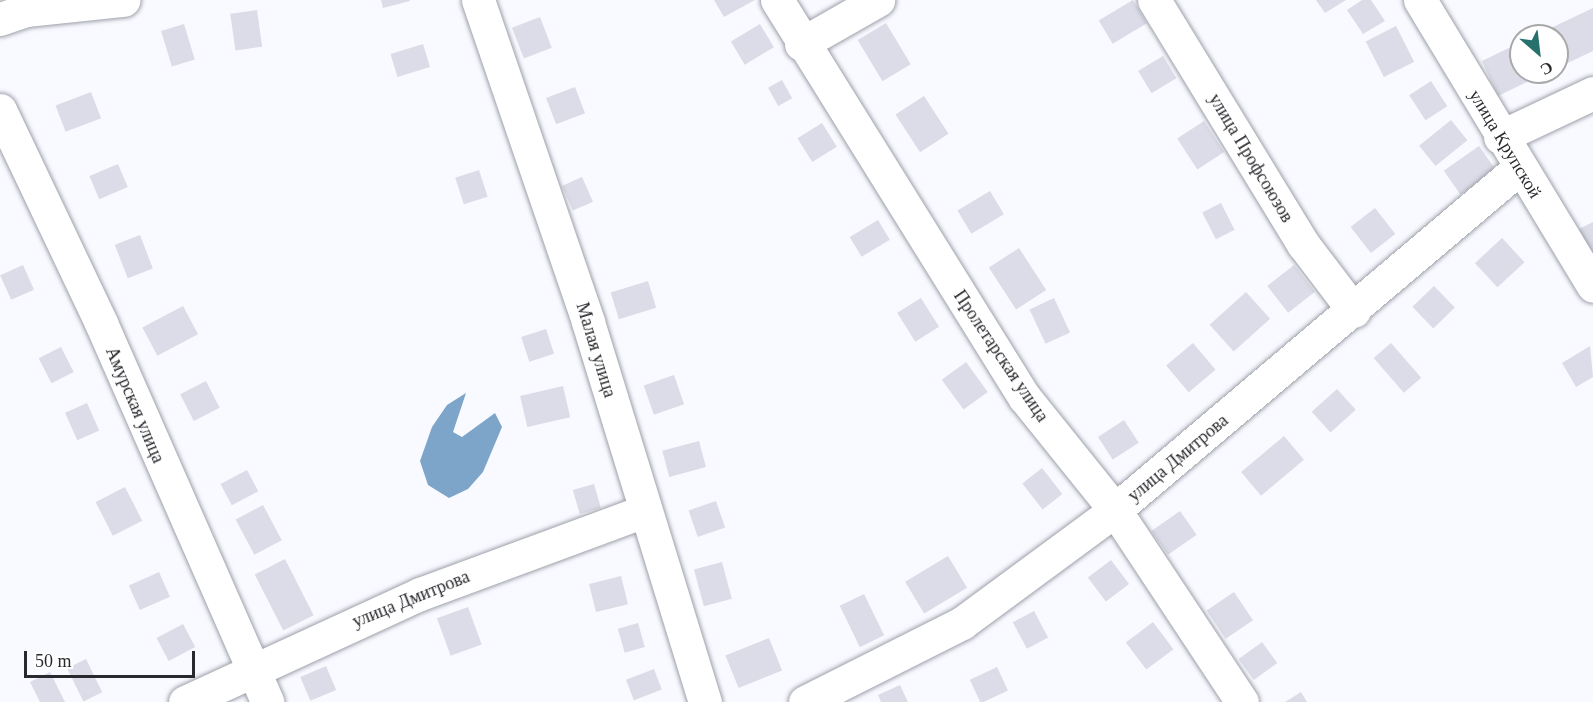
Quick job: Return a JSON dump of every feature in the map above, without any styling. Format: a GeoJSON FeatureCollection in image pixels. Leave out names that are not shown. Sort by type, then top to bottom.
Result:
{"type":"FeatureCollection","features":[{"type":"Feature","properties":{"kind":"street"},"geometry":{"type":"LineString","coordinates":[[0,19],[26,10],[123,0]]}},
{"type":"Feature","properties":{"kind":"street","name":"Малая улица"},"geometry":{"type":"LineString","coordinates":[[478,0],[588,322],[705,702]]}},
{"type":"Feature","properties":{"kind":"street","name":"Пролетарская улица"},"geometry":{"type":"LineString","coordinates":[[777,0],[801,44],[1025,399],[1115,510],[1242,702]]}},
{"type":"Feature","properties":{"kind":"street"},"geometry":{"type":"LineString","coordinates":[[801,44],[878,0]]}},
{"type":"Feature","properties":{"kind":"street","name":"улица Профсоюзов"},"geometry":{"type":"LineString","coordinates":[[1154,0],[1303,244],[1354,311]]}},
{"type":"Feature","properties":{"kind":"street","name":"улица Крупской"},"geometry":{"type":"LineString","coordinates":[[1420,0],[1518,169],[1593,286]]}},
{"type":"Feature","properties":{"kind":"street"},"geometry":{"type":"LineString","coordinates":[[1500,137],[1593,93]]}},
{"type":"Feature","properties":{"kind":"street","name":"Амурская улица"},"geometry":{"type":"LineString","coordinates":[[0,110],[101,323],[267,702]]}},
{"type":"Feature","properties":{"kind":"street","name":"улица Дмитрова"},"geometry":{"type":"LineString","coordinates":[[805,702],[962,623],[1115,510],[1354,311],[1518,169]]}},
{"type":"Feature","properties":{"kind":"street","name":"улица Дмитрова"},"geometry":{"type":"LineString","coordinates":[[184,702],[420,594],[645,511]]}},
{"type":"Feature","properties":{"kind":"water"},"geometry":{"type":"Polygon","coordinates":[[[466,393],[453,432],[462,437],[495,413],[502,427],[483,472],[468,489],[449,498],[428,485],[420,461],[432,427],[447,405],[466,393]]]}},
{"type":"Feature","properties":{"kind":"building"},"geometry":{"type":"Polygon","coordinates":[[[381,0],[410,0],[410,1],[383,8],[381,0]]]}},
{"type":"Feature","properties":{"kind":"building"},"geometry":{"type":"Polygon","coordinates":[[[714,0],[755,0],[724,17],[714,0]]]}},
{"type":"Feature","properties":{"kind":"building"},"geometry":{"type":"Polygon","coordinates":[[[1133,0],[1147,23],[1113,44],[1099,21],[1133,0]]]}},
{"type":"Feature","properties":{"kind":"building"},"geometry":{"type":"Polygon","coordinates":[[[1316,0],[1346,0],[1325,13],[1316,0]]]}},
{"type":"Feature","properties":{"kind":"building"},"geometry":{"type":"Polygon","coordinates":[[[1362,0],[1371,0],[1385,21],[1363,34],[1347,10],[1362,0]]]}},
{"type":"Feature","properties":{"kind":"building"},"geometry":{"type":"Polygon","coordinates":[[[1593,8],[1593,51],[1569,62],[1569,24],[1559,24],[1593,8]]]}},
{"type":"Feature","properties":{"kind":"building"},"geometry":{"type":"Polygon","coordinates":[[[257,10],[262,47],[235,50],[230,14],[257,10]]]}},
{"type":"Feature","properties":{"kind":"building"},"geometry":{"type":"Polygon","coordinates":[[[540,17],[552,48],[524,59],[512,28],[540,17]]]}},
{"type":"Feature","properties":{"kind":"building"},"geometry":{"type":"Polygon","coordinates":[[[886,23],[911,64],[882,81],[858,40],[886,23]]]}},
{"type":"Feature","properties":{"kind":"building"},"geometry":{"type":"Polygon","coordinates":[[[184,24],[195,59],[172,66],[161,31],[184,24]]]}},
{"type":"Feature","properties":{"kind":"building"},"geometry":{"type":"Polygon","coordinates":[[[760,24],[774,47],[745,65],[731,42],[760,24]]]}},
{"type":"Feature","properties":{"kind":"building"},"geometry":{"type":"Polygon","coordinates":[[[1396,26],[1414,62],[1384,77],[1366,41],[1396,26]]]}},
{"type":"Feature","properties":{"kind":"building"},"geometry":{"type":"Polygon","coordinates":[[[423,44],[430,67],[398,77],[390,54],[423,44]]]}},
{"type":"Feature","properties":{"kind":"building"},"geometry":{"type":"Polygon","coordinates":[[[1509,48],[1509,84],[1523,84],[1498,96],[1482,61],[1509,48]]]}},
{"type":"Feature","properties":{"kind":"building"},"geometry":{"type":"Polygon","coordinates":[[[1163,56],[1176,78],[1152,93],[1138,71],[1163,56]]]}},
{"type":"Feature","properties":{"kind":"building"},"geometry":{"type":"Polygon","coordinates":[[[782,80],[792,98],[778,106],[768,88],[782,80]]]}},
{"type":"Feature","properties":{"kind":"building"},"geometry":{"type":"Polygon","coordinates":[[[1431,81],[1447,106],[1426,120],[1409,95],[1431,81]]]}},
{"type":"Feature","properties":{"kind":"building"},"geometry":{"type":"Polygon","coordinates":[[[575,87],[585,113],[556,124],[546,98],[575,87]]]}},
{"type":"Feature","properties":{"kind":"building"},"geometry":{"type":"Polygon","coordinates":[[[91,92],[101,118],[66,132],[56,106],[91,92]]]}},
{"type":"Feature","properties":{"kind":"building"},"geometry":{"type":"Polygon","coordinates":[[[924,96],[949,134],[920,152],[895,115],[924,96]]]}},
{"type":"Feature","properties":{"kind":"building"},"geometry":{"type":"Polygon","coordinates":[[[1451,120],[1467,140],[1435,166],[1419,146],[1451,120]]]}},
{"type":"Feature","properties":{"kind":"building"},"geometry":{"type":"Polygon","coordinates":[[[1204,121],[1224,152],[1197,169],[1177,138],[1204,121]]]}},
{"type":"Feature","properties":{"kind":"building"},"geometry":{"type":"Polygon","coordinates":[[[822,123],[837,147],[812,162],[797,138],[822,123]]]}},
{"type":"Feature","properties":{"kind":"building"},"geometry":{"type":"Polygon","coordinates":[[[1479,146],[1496,170],[1460,194],[1444,171],[1479,146]]]}},
{"type":"Feature","properties":{"kind":"building"},"geometry":{"type":"Polygon","coordinates":[[[118,164],[128,187],[99,199],[89,176],[118,164]]]}},
{"type":"Feature","properties":{"kind":"building"},"geometry":{"type":"Polygon","coordinates":[[[479,170],[488,197],[464,204],[455,178],[479,170]]]}},
{"type":"Feature","properties":{"kind":"building"},"geometry":{"type":"Polygon","coordinates":[[[582,177],[593,202],[573,211],[562,186],[582,177]]]}},
{"type":"Feature","properties":{"kind":"building"},"geometry":{"type":"Polygon","coordinates":[[[990,191],[1004,214],[971,234],[957,211],[990,191]]]}},
{"type":"Feature","properties":{"kind":"building"},"geometry":{"type":"Polygon","coordinates":[[[1221,203],[1235,230],[1216,239],[1202,213],[1221,203]]]}},
{"type":"Feature","properties":{"kind":"building"},"geometry":{"type":"Polygon","coordinates":[[[1375,208],[1395,234],[1371,253],[1351,227],[1375,208]]]}},
{"type":"Feature","properties":{"kind":"building"},"geometry":{"type":"Polygon","coordinates":[[[878,220],[890,240],[862,257],[850,237],[878,220]]]}},
{"type":"Feature","properties":{"kind":"building"},"geometry":{"type":"Polygon","coordinates":[[[1593,222],[1593,258],[1579,229],[1593,222]]]}},
{"type":"Feature","properties":{"kind":"building"},"geometry":{"type":"Polygon","coordinates":[[[140,235],[153,269],[128,278],[115,245],[140,235]]]}},
{"type":"Feature","properties":{"kind":"building"},"geometry":{"type":"Polygon","coordinates":[[[1502,238],[1525,262],[1497,287],[1475,263],[1502,238]]]}},
{"type":"Feature","properties":{"kind":"building"},"geometry":{"type":"Polygon","coordinates":[[[1019,248],[1046,290],[1016,310],[989,268],[1019,248]]]}},
{"type":"Feature","properties":{"kind":"building"},"geometry":{"type":"Polygon","coordinates":[[[23,265],[34,290],[11,300],[0,275],[23,265]]]}},
{"type":"Feature","properties":{"kind":"building"},"geometry":{"type":"Polygon","coordinates":[[[1294,265],[1315,292],[1288,313],[1267,286],[1294,265]]]}},
{"type":"Feature","properties":{"kind":"building"},"geometry":{"type":"Polygon","coordinates":[[[648,281],[656,308],[619,319],[611,292],[648,281]]]}},
{"type":"Feature","properties":{"kind":"building"},"geometry":{"type":"Polygon","coordinates":[[[1434,286],[1455,308],[1433,328],[1412,307],[1434,286]]]}},
{"type":"Feature","properties":{"kind":"building"},"geometry":{"type":"Polygon","coordinates":[[[1246,292],[1270,319],[1234,352],[1210,325],[1246,292]]]}},
{"type":"Feature","properties":{"kind":"building"},"geometry":{"type":"Polygon","coordinates":[[[921,298],[939,327],[915,342],[897,313],[921,298]]]}},
{"type":"Feature","properties":{"kind":"building"},"geometry":{"type":"Polygon","coordinates":[[[1054,298],[1070,332],[1046,344],[1030,309],[1054,298]]]}},
{"type":"Feature","properties":{"kind":"building"},"geometry":{"type":"Polygon","coordinates":[[[183,306],[198,334],[157,356],[142,328],[183,306]]]}},
{"type":"Feature","properties":{"kind":"building"},"geometry":{"type":"Polygon","coordinates":[[[546,329],[554,354],[529,362],[521,337],[546,329]]]}},
{"type":"Feature","properties":{"kind":"building"},"geometry":{"type":"Polygon","coordinates":[[[1193,343],[1215,370],[1189,392],[1166,365],[1193,343]]]}},
{"type":"Feature","properties":{"kind":"building"},"geometry":{"type":"Polygon","coordinates":[[[1391,343],[1421,378],[1404,393],[1374,358],[1391,343]]]}},
{"type":"Feature","properties":{"kind":"building"},"geometry":{"type":"Polygon","coordinates":[[[1590,346],[1593,377],[1576,387],[1562,363],[1590,346]]]}},
{"type":"Feature","properties":{"kind":"building"},"geometry":{"type":"Polygon","coordinates":[[[61,347],[74,372],[51,383],[39,358],[61,347]]]}},
{"type":"Feature","properties":{"kind":"building"},"geometry":{"type":"Polygon","coordinates":[[[966,362],[988,392],[963,410],[942,380],[966,362]]]}},
{"type":"Feature","properties":{"kind":"building"},"geometry":{"type":"Polygon","coordinates":[[[674,375],[684,404],[654,415],[644,385],[674,375]]]}},
{"type":"Feature","properties":{"kind":"building"},"geometry":{"type":"Polygon","coordinates":[[[206,381],[220,408],[194,421],[180,394],[206,381]]]}},
{"type":"Feature","properties":{"kind":"building"},"geometry":{"type":"Polygon","coordinates":[[[563,386],[570,417],[527,427],[520,396],[563,386]]]}},
{"type":"Feature","properties":{"kind":"building"},"geometry":{"type":"Polygon","coordinates":[[[1337,389],[1356,410],[1330,433],[1312,412],[1337,389]]]}},
{"type":"Feature","properties":{"kind":"building"},"geometry":{"type":"Polygon","coordinates":[[[87,403],[99,430],[77,440],[65,413],[87,403]]]}},
{"type":"Feature","properties":{"kind":"building"},"geometry":{"type":"Polygon","coordinates":[[[1124,420],[1139,443],[1113,460],[1098,437],[1124,420]]]}},
{"type":"Feature","properties":{"kind":"building"},"geometry":{"type":"Polygon","coordinates":[[[1284,436],[1304,460],[1261,496],[1241,472],[1284,436]]]}},
{"type":"Feature","properties":{"kind":"building"},"geometry":{"type":"Polygon","coordinates":[[[699,441],[706,467],[669,477],[662,451],[699,441]]]}},
{"type":"Feature","properties":{"kind":"building"},"geometry":{"type":"Polygon","coordinates":[[[1042,468],[1062,494],[1043,509],[1022,483],[1042,468]]]}},
{"type":"Feature","properties":{"kind":"building"},"geometry":{"type":"Polygon","coordinates":[[[247,470],[258,491],[232,505],[221,484],[247,470]]]}},
{"type":"Feature","properties":{"kind":"building"},"geometry":{"type":"Polygon","coordinates":[[[594,484],[601,508],[580,514],[573,490],[594,484]]]}},
{"type":"Feature","properties":{"kind":"building"},"geometry":{"type":"Polygon","coordinates":[[[125,487],[142,521],[113,536],[96,502],[125,487]]]}},
{"type":"Feature","properties":{"kind":"building"},"geometry":{"type":"Polygon","coordinates":[[[716,501],[725,527],[698,537],[689,510],[716,501]]]}},
{"type":"Feature","properties":{"kind":"building"},"geometry":{"type":"Polygon","coordinates":[[[263,505],[282,540],[254,555],[236,520],[263,505]]]}},
{"type":"Feature","properties":{"kind":"building"},"geometry":{"type":"Polygon","coordinates":[[[1180,511],[1197,535],[1168,555],[1151,531],[1180,511]]]}},
{"type":"Feature","properties":{"kind":"building"},"geometry":{"type":"Polygon","coordinates":[[[948,556],[967,588],[924,613],[905,582],[948,556]]]}},
{"type":"Feature","properties":{"kind":"building"},"geometry":{"type":"Polygon","coordinates":[[[285,559],[314,615],[283,631],[255,574],[285,559]]]}},
{"type":"Feature","properties":{"kind":"building"},"geometry":{"type":"Polygon","coordinates":[[[1111,560],[1129,584],[1106,601],[1088,577],[1111,560]]]}},
{"type":"Feature","properties":{"kind":"building"},"geometry":{"type":"Polygon","coordinates":[[[722,562],[732,599],[704,606],[694,570],[722,562]]]}},
{"type":"Feature","properties":{"kind":"building"},"geometry":{"type":"Polygon","coordinates":[[[159,572],[170,597],[140,610],[129,585],[159,572]]]}},
{"type":"Feature","properties":{"kind":"building"},"geometry":{"type":"Polygon","coordinates":[[[621,576],[628,604],[596,612],[589,584],[621,576]]]}},
{"type":"Feature","properties":{"kind":"building"},"geometry":{"type":"Polygon","coordinates":[[[1234,592],[1253,620],[1226,639],[1207,610],[1234,592]]]}},
{"type":"Feature","properties":{"kind":"building"},"geometry":{"type":"Polygon","coordinates":[[[864,594],[884,635],[860,647],[840,606],[864,594]]]}},
{"type":"Feature","properties":{"kind":"building"},"geometry":{"type":"Polygon","coordinates":[[[468,607],[482,645],[451,656],[437,618],[468,607]]]}},
{"type":"Feature","properties":{"kind":"building"},"geometry":{"type":"Polygon","coordinates":[[[1034,611],[1048,637],[1027,649],[1013,622],[1034,611]]]}},
{"type":"Feature","properties":{"kind":"building"},"geometry":{"type":"Polygon","coordinates":[[[1153,622],[1173,649],[1146,670],[1126,642],[1153,622]]]}},
{"type":"Feature","properties":{"kind":"building"},"geometry":{"type":"Polygon","coordinates":[[[638,623],[645,647],[625,653],[618,629],[638,623]]]}},
{"type":"Feature","properties":{"kind":"building"},"geometry":{"type":"Polygon","coordinates":[[[183,624],[195,647],[169,661],[157,638],[183,624]]]}},
{"type":"Feature","properties":{"kind":"building"},"geometry":{"type":"Polygon","coordinates":[[[769,638],[782,670],[739,688],[725,656],[769,638]]]}},
{"type":"Feature","properties":{"kind":"building"},"geometry":{"type":"Polygon","coordinates":[[[1262,642],[1277,663],[1254,680],[1239,659],[1262,642]]]}},
{"type":"Feature","properties":{"kind":"building"},"geometry":{"type":"Polygon","coordinates":[[[86,659],[102,692],[83,701],[67,668],[86,659]]]}},
{"type":"Feature","properties":{"kind":"building"},"geometry":{"type":"Polygon","coordinates":[[[326,666],[336,690],[310,701],[300,677],[326,666]]]}},
{"type":"Feature","properties":{"kind":"building"},"geometry":{"type":"Polygon","coordinates":[[[997,667],[1008,691],[980,702],[970,680],[997,667]]]}},
{"type":"Feature","properties":{"kind":"building"},"geometry":{"type":"Polygon","coordinates":[[[654,669],[662,690],[634,700],[626,680],[654,669]]]}},
{"type":"Feature","properties":{"kind":"building"},"geometry":{"type":"Polygon","coordinates":[[[50,672],[65,702],[40,702],[30,682],[50,672]]]}},
{"type":"Feature","properties":{"kind":"building"},"geometry":{"type":"Polygon","coordinates":[[[900,685],[908,702],[881,702],[878,695],[900,685]]]}},
{"type":"Feature","properties":{"kind":"building"},"geometry":{"type":"Polygon","coordinates":[[[1301,692],[1307,702],[1285,702],[1301,692]]]}}]}
